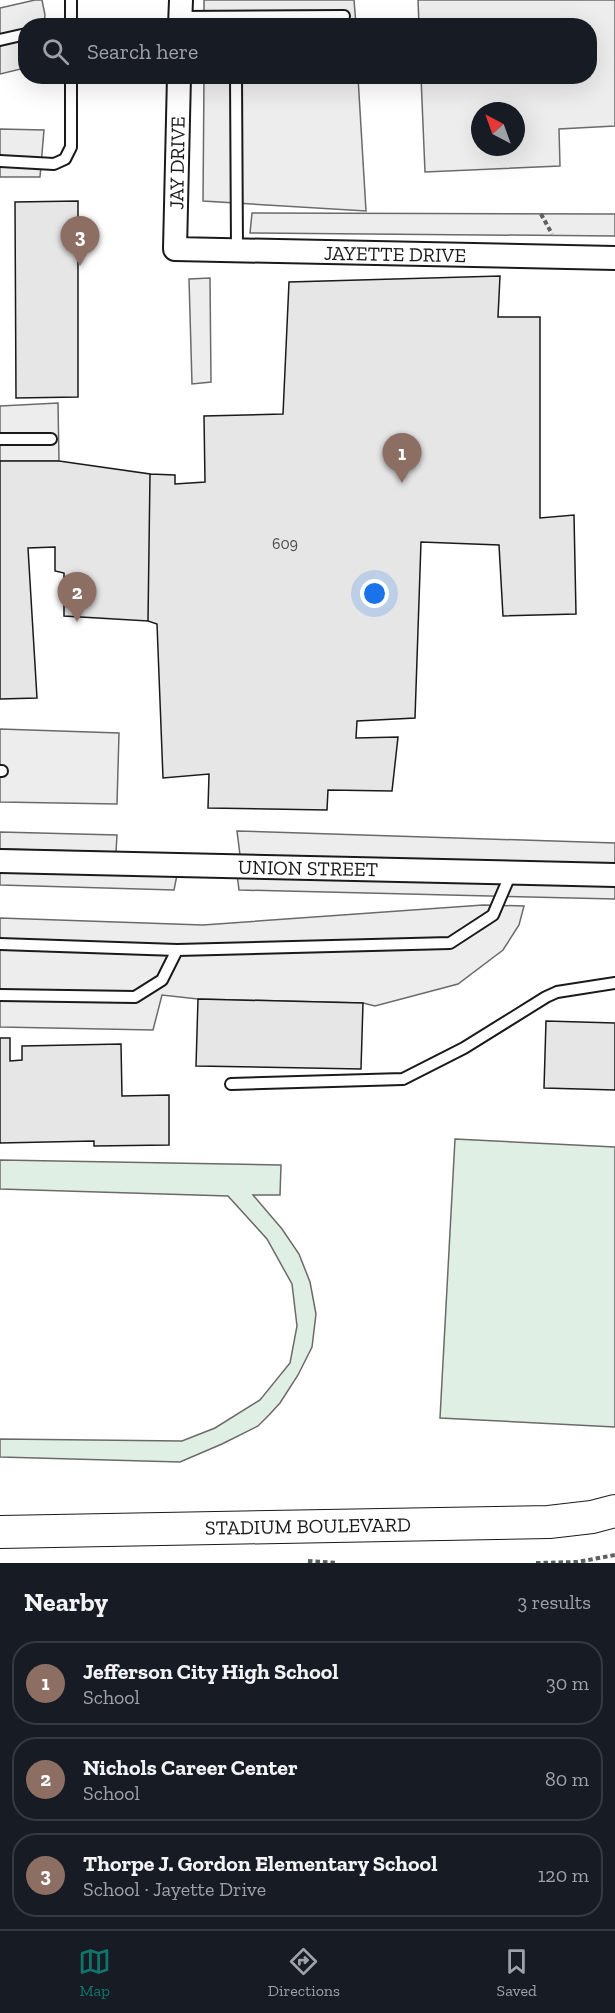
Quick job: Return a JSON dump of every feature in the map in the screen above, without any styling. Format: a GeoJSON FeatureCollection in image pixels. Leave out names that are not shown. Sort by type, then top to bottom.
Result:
{"type":"FeatureCollection","features":[{"type":"Feature","properties":{"kind":"main road","name":"STADIUM BOULEVARD"},"geometry":{"type":"LineString","coordinates":[[0,1532],[549,1522],[592,1517],[615,1511]]}},
{"type":"Feature","properties":{"kind":"street","name":"JAY DRIVE"},"geometry":{"type":"LineString","coordinates":[[175,249],[179,84]]}},
{"type":"Feature","properties":{"kind":"street","name":"JAYETTE DRIVE"},"geometry":{"type":"LineString","coordinates":[[175,249],[615,258]]}},
{"type":"Feature","properties":{"kind":"street","name":"UNION STREET"},"geometry":{"type":"LineString","coordinates":[[0,861],[615,875]]}},
{"type":"Feature","properties":{"kind":"lane"},"geometry":{"type":"LineString","coordinates":[[71,0],[71,18]]}},
{"type":"Feature","properties":{"kind":"lane"},"geometry":{"type":"LineString","coordinates":[[181,14],[212,18]]}},
{"type":"Feature","properties":{"kind":"lane"},"geometry":{"type":"LineString","coordinates":[[301,18],[344,16]]}},
{"type":"Feature","properties":{"kind":"lane"},"geometry":{"type":"LineString","coordinates":[[0,40],[18,36]]}},
{"type":"Feature","properties":{"kind":"lane"},"geometry":{"type":"LineString","coordinates":[[0,161],[54,164],[65,159],[71,147],[71,84]]}},
{"type":"Feature","properties":{"kind":"lane"},"geometry":{"type":"LineString","coordinates":[[236,84],[237,250]]}},
{"type":"Feature","properties":{"kind":"lane"},"geometry":{"type":"LineString","coordinates":[[0,439],[51,439]]}},
{"type":"Feature","properties":{"kind":"lane"},"geometry":{"type":"LineString","coordinates":[[0,944],[177,950],[450,944],[493,915],[511,873]]}},
{"type":"Feature","properties":{"kind":"lane"},"geometry":{"type":"LineString","coordinates":[[0,995],[135,997],[162,981],[177,950]]}},
{"type":"Feature","properties":{"kind":"lane"},"geometry":{"type":"LineString","coordinates":[[231,1084],[403,1078],[464,1048],[557,992],[615,983]]}},
{"type":"Feature","properties":{"kind":"path"},"geometry":{"type":"LineString","coordinates":[[536,1563],[578,1562],[615,1555]]}},
{"type":"Feature","properties":{"kind":"path"},"geometry":{"type":"LineString","coordinates":[[308,1562],[337,1563]]}},
{"type":"Feature","properties":{"kind":"green space"},"geometry":{"type":"Polygon","coordinates":[[[455,1139],[615,1147],[615,1427],[440,1418],[455,1139]]]}},
{"type":"Feature","properties":{"kind":"green space"},"geometry":{"type":"Polygon","coordinates":[[[0,1160],[281,1165],[280,1195],[253,1195],[282,1229],[299,1254],[310,1282],[316,1314],[312,1347],[280,1403],[258,1426],[180,1462],[0,1457],[0,1439],[182,1441],[215,1428],[260,1400],[290,1363],[297,1326],[292,1284],[267,1239],[228,1196],[0,1189],[0,1160]]]}},
{"type":"Feature","properties":{"kind":"shaded area"},"geometry":{"type":"Polygon","coordinates":[[[42,0],[45,15],[45,18],[18,18],[18,70],[0,74],[0,8],[42,0]]]}},
{"type":"Feature","properties":{"kind":"shaded area"},"geometry":{"type":"Polygon","coordinates":[[[204,0],[354,0],[355,18],[204,18],[204,0]]]}},
{"type":"Feature","properties":{"kind":"shaded area"},"geometry":{"type":"Polygon","coordinates":[[[418,0],[615,0],[615,126],[559,129],[560,166],[425,172],[421,84],[597,84],[597,18],[419,18],[418,0]]]}},
{"type":"Feature","properties":{"kind":"shaded area"},"geometry":{"type":"Polygon","coordinates":[[[204,84],[358,84],[366,211],[203,201],[204,84]]]}},
{"type":"Feature","properties":{"kind":"shaded area"},"geometry":{"type":"Polygon","coordinates":[[[0,129],[44,130],[40,177],[0,177],[0,129]]]}},
{"type":"Feature","properties":{"kind":"shaded area"},"geometry":{"type":"Polygon","coordinates":[[[252,213],[615,214],[615,236],[250,233],[252,213]]]}},
{"type":"Feature","properties":{"kind":"shaded area"},"geometry":{"type":"Polygon","coordinates":[[[210,278],[211,382],[192,384],[189,279],[210,278]]]}},
{"type":"Feature","properties":{"kind":"shaded area"},"geometry":{"type":"Polygon","coordinates":[[[58,403],[59,461],[0,461],[0,406],[58,403]]]}},
{"type":"Feature","properties":{"kind":"shaded area"},"geometry":{"type":"Polygon","coordinates":[[[0,729],[119,733],[117,804],[0,802],[0,729]]]}},
{"type":"Feature","properties":{"kind":"shaded area"},"geometry":{"type":"Polygon","coordinates":[[[237,831],[615,843],[615,864],[240,855],[237,831]]]}},
{"type":"Feature","properties":{"kind":"shaded area"},"geometry":{"type":"Polygon","coordinates":[[[0,832],[117,835],[116,852],[0,849],[0,832]]]}},
{"type":"Feature","properties":{"kind":"shaded area"},"geometry":{"type":"Polygon","coordinates":[[[236,866],[615,879],[615,899],[239,890],[236,866]]]}},
{"type":"Feature","properties":{"kind":"shaded area"},"geometry":{"type":"Polygon","coordinates":[[[0,871],[177,875],[174,890],[0,885],[0,871]]]}},
{"type":"Feature","properties":{"kind":"shaded area"},"geometry":{"type":"Polygon","coordinates":[[[483,905],[524,906],[519,925],[503,950],[458,984],[375,1006],[363,1003],[198,999],[162,995],[153,1030],[0,1027],[0,918],[203,925],[483,905]]]}},
{"type":"Feature","properties":{"kind":"building"},"geometry":{"type":"Polygon","coordinates":[[[78,201],[78,397],[16,398],[15,202],[78,201]]]}},
{"type":"Feature","properties":{"kind":"building"},"geometry":{"type":"Polygon","coordinates":[[[500,276],[498,317],[540,317],[540,518],[574,515],[576,614],[503,616],[499,545],[421,542],[415,718],[357,721],[356,738],[398,737],[392,791],[328,790],[327,810],[208,808],[209,774],[163,778],[157,624],[148,621],[150,474],[175,475],[175,484],[205,482],[204,416],[283,414],[289,282],[500,276]]]}},
{"type":"Feature","properties":{"kind":"building"},"geometry":{"type":"Polygon","coordinates":[[[0,461],[59,461],[150,474],[148,621],[64,616],[64,573],[55,571],[55,547],[28,548],[37,698],[0,699],[0,461]]]}},
{"type":"Feature","properties":{"kind":"building"},"geometry":{"type":"Polygon","coordinates":[[[198,999],[363,1003],[361,1069],[196,1066],[198,999]]]}},
{"type":"Feature","properties":{"kind":"building"},"geometry":{"type":"Polygon","coordinates":[[[546,1021],[615,1023],[615,1090],[544,1088],[546,1021]]]}},
{"type":"Feature","properties":{"kind":"building"},"geometry":{"type":"Polygon","coordinates":[[[0,1038],[10,1038],[10,1061],[22,1060],[22,1046],[121,1044],[122,1096],[169,1095],[169,1145],[94,1146],[94,1141],[0,1143],[0,1038]]]}},
{"type":"Feature","properties":{"kind":"place","name":"Thorpe J. Gordon Elementary School"},"geometry":{"type":"Point","coordinates":[80,266]}},
{"type":"Feature","properties":{"kind":"place","name":"Jefferson City High School"},"geometry":{"type":"Point","coordinates":[402,483]}},
{"type":"Feature","properties":{"kind":"place","name":"Nichols Career Center"},"geometry":{"type":"Point","coordinates":[77,622]}}]}
